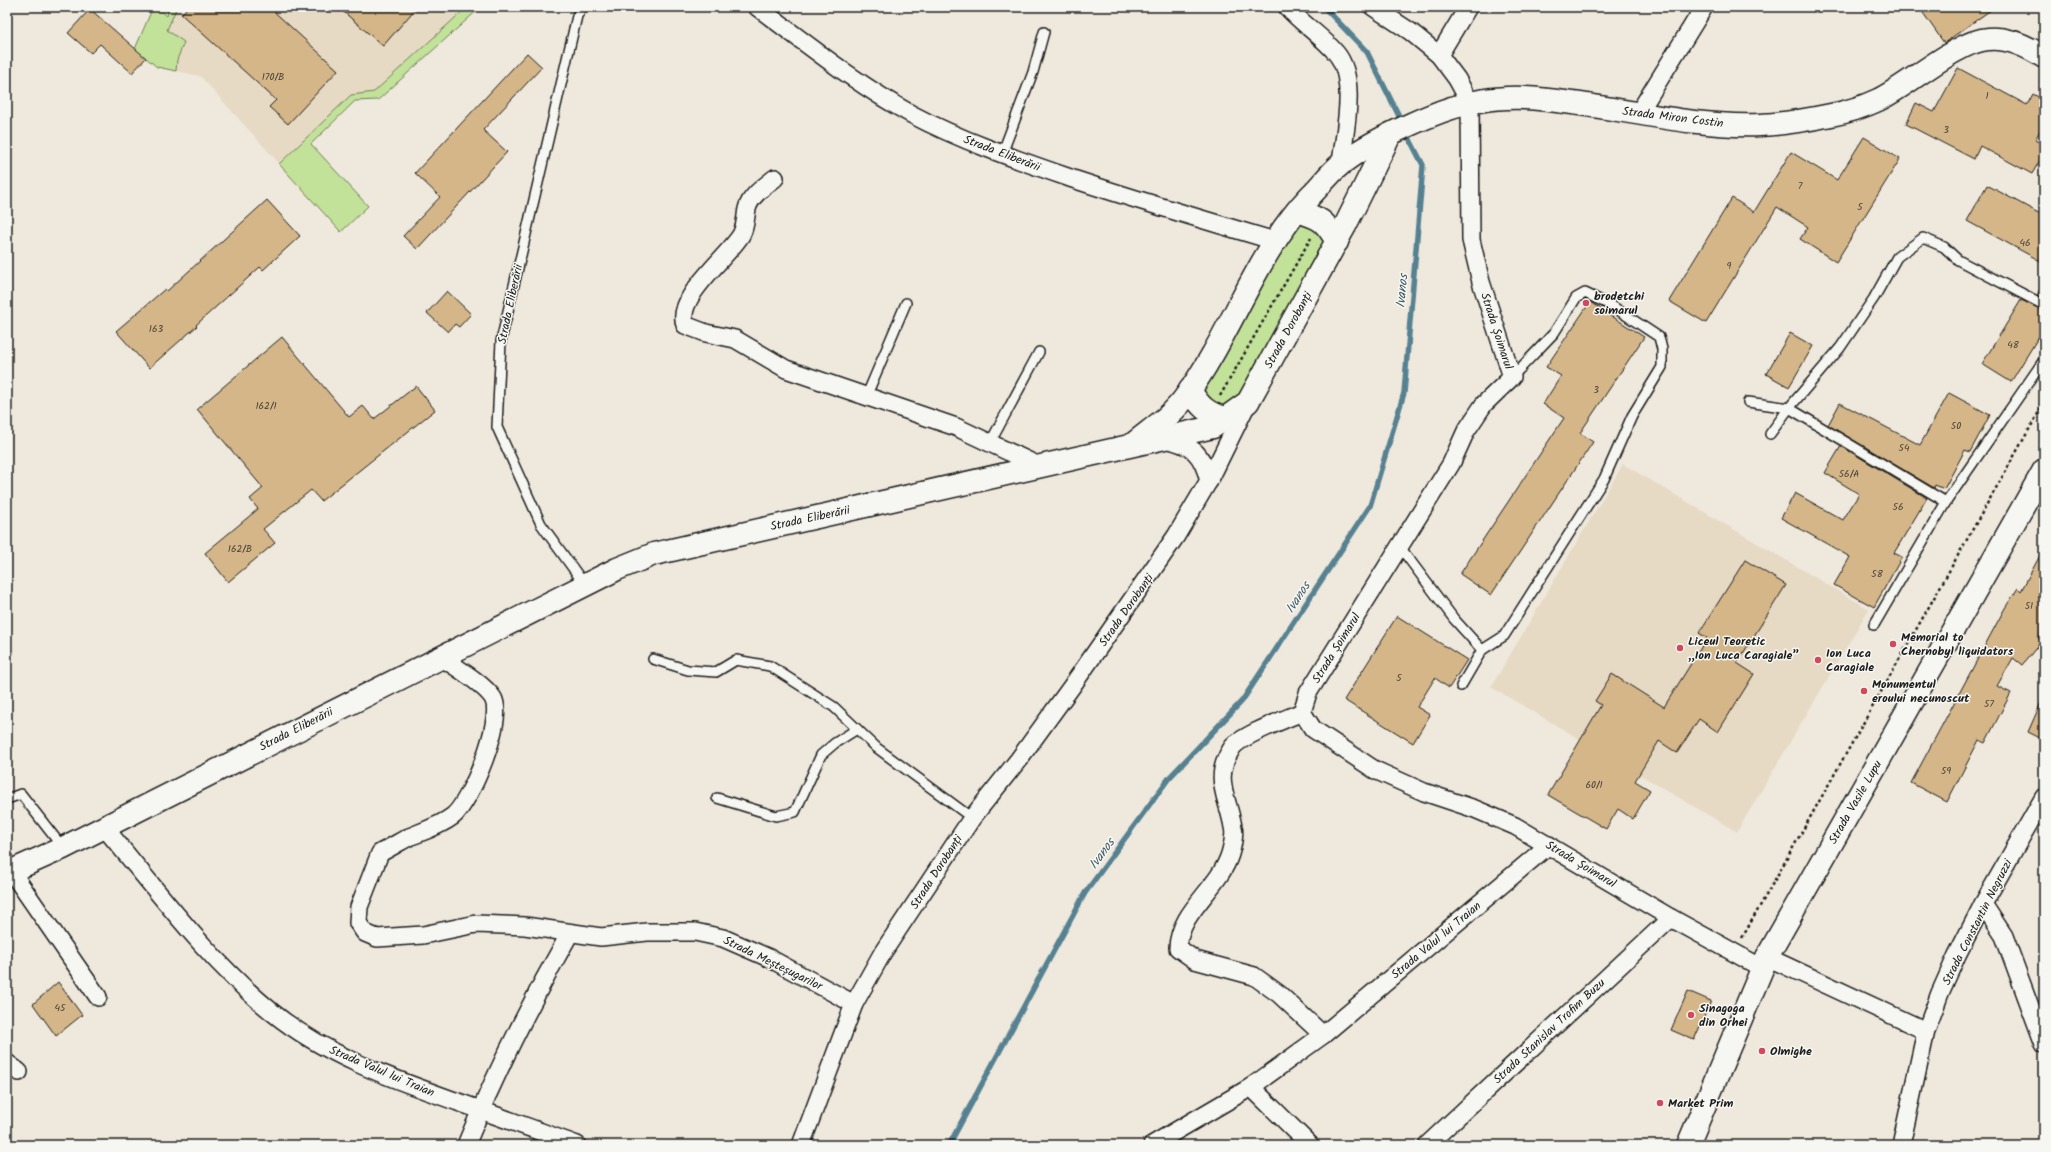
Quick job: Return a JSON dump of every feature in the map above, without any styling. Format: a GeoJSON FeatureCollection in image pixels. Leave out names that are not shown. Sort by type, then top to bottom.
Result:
{"type":"FeatureCollection","features":[{"type":"Feature","properties":{"kind":"street","name":"Strada Eliberării"},"geometry":{"type":"LineString","coordinates":[[757,7],[863,86],[911,114],[1002,154],[1141,201],[1275,241]]}},
{"type":"Feature","properties":{"kind":"street"},"geometry":{"type":"LineString","coordinates":[[1287,7],[1338,54],[1347,75],[1348,98],[1341,164]]}},
{"type":"Feature","properties":{"kind":"street"},"geometry":{"type":"LineString","coordinates":[[1439,55],[1468,7]]}},
{"type":"Feature","properties":{"kind":"street"},"geometry":{"type":"LineString","coordinates":[[1638,114],[1704,7]]}},
{"type":"Feature","properties":{"kind":"street"},"geometry":{"type":"LineString","coordinates":[[1377,8],[1411,32],[1439,55],[1457,78],[1470,102],[1436,114],[1390,135]]}},
{"type":"Feature","properties":{"kind":"street","name":"Strada Miron Costin"},"geometry":{"type":"LineString","coordinates":[[1470,102],[1523,98],[1697,123],[1758,126],[1794,122],[1850,111],[1879,100],[1960,48],[1986,38],[2005,40],[2027,46],[2044,57]]}},
{"type":"Feature","properties":{"kind":"street","name":"Strada Șoimarul"},"geometry":{"type":"LineString","coordinates":[[1470,102],[1471,240],[1481,282],[1512,376],[1484,404],[1470,426],[1451,464],[1308,693],[1302,712],[1313,729],[1375,770],[1424,792],[1475,809],[1515,826],[1671,918],[1734,953],[1765,962],[1926,1031]]}},
{"type":"Feature","properties":{"kind":"street","name":"Strada Eliberării"},"geometry":{"type":"LineString","coordinates":[[1130,446],[1166,417],[1185,398],[1218,345],[1275,241],[1297,211],[1341,164],[1365,147],[1390,135]]}},
{"type":"Feature","properties":{"kind":"street","name":"Strada Dorobanți"},"geometry":{"type":"LineString","coordinates":[[801,1145],[854,1004],[883,952],[972,818],[1019,759],[1119,621],[1176,536],[1209,481],[1248,402],[1337,242],[1390,135]]}},
{"type":"Feature","properties":{"kind":"street"},"geometry":{"type":"LineString","coordinates":[[775,178],[752,198],[747,209],[746,226],[740,237],[698,285],[685,307],[682,318],[685,326],[706,333],[735,339],[786,369],[956,427],[1041,468]]}},
{"type":"Feature","properties":{"kind":"street"},"geometry":{"type":"LineString","coordinates":[[1297,211],[1314,216],[1328,225],[1337,242]]}},
{"type":"Feature","properties":{"kind":"street"},"geometry":{"type":"LineString","coordinates":[[1190,390],[1198,405],[1226,419]]}},
{"type":"Feature","properties":{"kind":"street","name":"Strada Eliberării"},"geometry":{"type":"LineString","coordinates":[[9,872],[63,848],[617,569],[654,554],[1041,468],[1213,427],[1248,402]]}},
{"type":"Feature","properties":{"kind":"street"},"geometry":{"type":"LineString","coordinates":[[1165,439],[1182,442],[1194,450],[1205,464],[1209,481]]}},
{"type":"Feature","properties":{"kind":"street","name":"Strada Vasile Lupu"},"geometry":{"type":"LineString","coordinates":[[1688,1145],[1765,962],[2044,470]]}},
{"type":"Feature","properties":{"kind":"street","name":"Strada Meșteșugarilor"},"geometry":{"type":"LineString","coordinates":[[441,657],[487,691],[493,699],[496,709],[494,726],[470,794],[454,815],[433,828],[380,853],[359,908],[358,923],[365,933],[377,938],[423,935],[476,924],[525,926],[601,937],[648,932],[694,932],[723,938],[769,958],[854,1004]]}},
{"type":"Feature","properties":{"kind":"street"},"geometry":{"type":"LineString","coordinates":[[1302,712],[1242,739],[1233,746],[1224,760],[1221,777],[1224,796],[1234,828],[1230,854],[1213,886],[1201,898],[1178,935],[1178,948],[1195,960],[1254,976],[1279,994],[1323,1035]]}},
{"type":"Feature","properties":{"kind":"street","name":"Strada Constantin Negruzzi"},"geometry":{"type":"LineString","coordinates":[[1901,1145],[1926,1031],[1957,955],[1983,904],[2044,797]]}},
{"type":"Feature","properties":{"kind":"street","name":"Strada Valul lui Traian"},"geometry":{"type":"LineString","coordinates":[[104,827],[188,928],[232,977],[273,1013],[315,1042],[347,1059],[410,1085],[577,1145]]}},
{"type":"Feature","properties":{"kind":"street","name":"Strada Valul lui Traian"},"geometry":{"type":"LineString","coordinates":[[1152,1145],[1251,1087],[1323,1035],[1550,846]]}},
{"type":"Feature","properties":{"kind":"street"},"geometry":{"type":"LineString","coordinates":[[9,872],[98,997]]}},
{"type":"Feature","properties":{"kind":"street"},"geometry":{"type":"LineString","coordinates":[[1983,904],[2004,936],[2044,1044]]}},
{"type":"Feature","properties":{"kind":"street","name":"Strada Stanislav Trofim Buzu"},"geometry":{"type":"LineString","coordinates":[[1427,1145],[1671,918]]}},
{"type":"Feature","properties":{"kind":"street"},"geometry":{"type":"LineString","coordinates":[[466,1145],[480,1110],[536,992],[570,933]]}},
{"type":"Feature","properties":{"kind":"street"},"geometry":{"type":"LineString","coordinates":[[1251,1087],[1310,1145]]}},
{"type":"Feature","properties":{"kind":"lane","name":"Strada Eliberării"},"geometry":{"type":"LineString","coordinates":[[582,7],[577,16],[561,80],[500,341],[497,427],[540,524],[585,585]]}},
{"type":"Feature","properties":{"kind":"lane"},"geometry":{"type":"LineString","coordinates":[[1002,154],[1033,72],[1044,32]]}},
{"type":"Feature","properties":{"kind":"lane"},"geometry":{"type":"LineString","coordinates":[[1770,434],[1789,408],[1840,348],[1874,298],[1897,257],[1923,238],[1944,248],[1958,260],[2044,305]]}},
{"type":"Feature","properties":{"kind":"lane"},"geometry":{"type":"LineString","coordinates":[[1461,686],[1482,650],[1504,636],[1604,479],[1632,416],[1662,367],[1662,349],[1659,337],[1612,306],[1585,293],[1576,298],[1554,332],[1512,376]]}},
{"type":"Feature","properties":{"kind":"lane"},"geometry":{"type":"LineString","coordinates":[[866,397],[906,302]]}},
{"type":"Feature","properties":{"kind":"lane"},"geometry":{"type":"LineString","coordinates":[[990,443],[1039,352]]}},
{"type":"Feature","properties":{"kind":"lane"},"geometry":{"type":"LineString","coordinates":[[1874,625],[1946,502],[2044,360]]}},
{"type":"Feature","properties":{"kind":"lane"},"geometry":{"type":"LineString","coordinates":[[1748,402],[1789,408],[1946,502]]}},
{"type":"Feature","properties":{"kind":"lane"},"geometry":{"type":"LineString","coordinates":[[1400,547],[1454,619],[1482,650]]}},
{"type":"Feature","properties":{"kind":"lane"},"geometry":{"type":"LineString","coordinates":[[653,658],[688,670],[716,672],[736,660],[770,666],[834,707],[877,748],[972,818]]}},
{"type":"Feature","properties":{"kind":"lane"},"geometry":{"type":"LineString","coordinates":[[717,798],[776,816],[795,812],[821,755],[835,743],[857,729]]}},
{"type":"Feature","properties":{"kind":"lane"},"geometry":{"type":"LineString","coordinates":[[7,799],[21,794],[63,848]]}},
{"type":"Feature","properties":{"kind":"path"},"geometry":{"type":"LineString","coordinates":[[1220,397],[1320,220]]}},
{"type":"Feature","properties":{"kind":"path"},"geometry":{"type":"LineString","coordinates":[[1734,953],[2044,403]]}},
{"type":"Feature","properties":{"kind":"shaded area"},"geometry":{"type":"Polygon","coordinates":[[[169,7],[174,7],[181,14],[188,7],[481,7],[378,100],[355,101],[311,144],[368,206],[341,232],[200,76],[157,67],[169,7]]]}},
{"type":"Feature","properties":{"kind":"shaded area","name":"Liceul Teoretic „Ion Luca Caragiale”"},"geometry":{"type":"Polygon","coordinates":[[[1623,464],[1869,609],[1737,832],[1491,687],[1623,464]]]}},
{"type":"Feature","properties":{"kind":"green space"},"geometry":{"type":"Polygon","coordinates":[[[153,7],[157,7],[167,16],[169,7],[174,7],[176,9],[167,30],[184,42],[177,60],[176,71],[157,67],[135,49],[153,7]]]}},
{"type":"Feature","properties":{"kind":"green space"},"geometry":{"type":"Polygon","coordinates":[[[467,7],[481,7],[378,100],[355,101],[311,144],[368,206],[341,232],[279,164],[351,95],[374,92],[467,7]]]}},
{"type":"Feature","properties":{"kind":"green space"},"geometry":{"type":"Polygon","coordinates":[[[1303,223],[1313,223],[1327,243],[1235,404],[1222,409],[1204,397],[1203,386],[1292,229],[1303,223]]]}},
{"type":"Feature","properties":{"kind":"building"},"geometry":{"type":"Polygon","coordinates":[[[188,7],[269,7],[338,70],[288,124],[269,107],[276,100],[181,14],[188,7]]]}},
{"type":"Feature","properties":{"kind":"building"},"geometry":{"type":"Polygon","coordinates":[[[338,7],[417,7],[383,46],[338,7]]]}},
{"type":"Feature","properties":{"kind":"building"},"geometry":{"type":"Polygon","coordinates":[[[1919,7],[1995,7],[1944,43],[1919,7]]]}},
{"type":"Feature","properties":{"kind":"building"},"geometry":{"type":"Polygon","coordinates":[[[90,9],[146,58],[132,73],[100,44],[91,53],[68,33],[90,9]]]}},
{"type":"Feature","properties":{"kind":"building"},"geometry":{"type":"Polygon","coordinates":[[[527,53],[542,67],[483,130],[507,152],[417,249],[403,236],[440,197],[415,173],[527,53]]]}},
{"type":"Feature","properties":{"kind":"building"},"geometry":{"type":"Polygon","coordinates":[[[1958,68],[2027,105],[2033,94],[2044,100],[2044,123],[2035,140],[2044,145],[2044,153],[2032,174],[1980,146],[1974,159],[1906,124],[1916,103],[1934,112],[1958,68]]]}},
{"type":"Feature","properties":{"kind":"building"},"geometry":{"type":"Polygon","coordinates":[[[1864,137],[1900,159],[1836,262],[1800,239],[1808,227],[1777,207],[1706,323],[1669,301],[1732,198],[1754,212],[1791,152],[1837,180],[1864,137]]]}},
{"type":"Feature","properties":{"kind":"building"},"geometry":{"type":"Polygon","coordinates":[[[1987,185],[2044,216],[2044,263],[1967,221],[1987,185]]]}},
{"type":"Feature","properties":{"kind":"building"},"geometry":{"type":"Polygon","coordinates":[[[267,200],[300,236],[263,270],[260,267],[196,325],[197,326],[149,368],[116,331],[165,289],[167,291],[267,200]]]}},
{"type":"Feature","properties":{"kind":"building"},"geometry":{"type":"Polygon","coordinates":[[[2044,282],[2044,298],[2037,295],[2044,282]]]}},
{"type":"Feature","properties":{"kind":"building"},"geometry":{"type":"Polygon","coordinates":[[[447,291],[471,314],[459,327],[455,324],[448,332],[427,313],[447,291]]]}},
{"type":"Feature","properties":{"kind":"building"},"geometry":{"type":"Polygon","coordinates":[[[2021,300],[2044,311],[2044,328],[2011,382],[1982,364],[2021,300]]]}},
{"type":"Feature","properties":{"kind":"building"},"geometry":{"type":"Polygon","coordinates":[[[1590,302],[1644,337],[1580,433],[1593,442],[1491,595],[1460,574],[1564,418],[1543,404],[1561,376],[1546,367],[1590,302]]]}},
{"type":"Feature","properties":{"kind":"building"},"geometry":{"type":"Polygon","coordinates":[[[1790,333],[1813,346],[1789,387],[1766,374],[1790,333]]]}},
{"type":"Feature","properties":{"kind":"building"},"geometry":{"type":"Polygon","coordinates":[[[282,337],[349,417],[363,406],[374,419],[416,386],[435,410],[321,501],[311,490],[263,529],[275,543],[228,582],[205,553],[258,509],[250,499],[263,488],[197,409],[282,337]]]}},
{"type":"Feature","properties":{"kind":"building"},"geometry":{"type":"Polygon","coordinates":[[[1949,393],[1990,415],[1970,452],[1965,450],[1944,489],[1935,485],[1934,488],[1828,425],[1840,403],[1920,445],[1949,393]]]}},
{"type":"Feature","properties":{"kind":"building"},"geometry":{"type":"Polygon","coordinates":[[[1841,446],[1927,498],[1894,553],[1902,557],[1874,607],[1834,585],[1850,557],[1781,518],[1795,493],[1843,520],[1859,494],[1825,473],[1841,446]]]}},
{"type":"Feature","properties":{"kind":"building"},"geometry":{"type":"Polygon","coordinates":[[[2044,548],[2044,629],[2038,638],[2042,641],[2022,665],[2013,658],[1997,686],[2011,693],[1985,743],[1979,740],[1947,802],[1911,783],[2005,608],[2018,588],[2021,591],[2044,548]]]}},
{"type":"Feature","properties":{"kind":"building"},"geometry":{"type":"Polygon","coordinates":[[[1745,560],[1786,585],[1737,663],[1754,674],[1718,732],[1699,719],[1677,753],[1659,741],[1635,781],[1650,790],[1633,819],[1618,809],[1606,829],[1548,795],[1601,705],[1595,701],[1612,674],[1664,707],[1707,638],[1699,633],[1745,560]]]}},
{"type":"Feature","properties":{"kind":"building"},"geometry":{"type":"Polygon","coordinates":[[[1397,616],[1467,660],[1449,688],[1435,678],[1417,707],[1430,715],[1413,743],[1344,700],[1397,616]]]}},
{"type":"Feature","properties":{"kind":"building"},"geometry":{"type":"Polygon","coordinates":[[[2044,696],[2044,740],[2028,732],[2044,696]]]}},
{"type":"Feature","properties":{"kind":"building"},"geometry":{"type":"Polygon","coordinates":[[[58,982],[82,1015],[56,1036],[33,1004],[58,982]]]}},
{"type":"Feature","properties":{"kind":"building","name":"Sinagoga din Orhei"},"geometry":{"type":"Polygon","coordinates":[[[1688,991],[1711,1001],[1694,1040],[1671,1030],[1688,991]]]}},
{"type":"Feature","properties":{"kind":"waterway","name":"Ivanos"},"geometry":{"type":"LineString","coordinates":[[1324,7],[1367,52],[1403,124]]}},
{"type":"Feature","properties":{"kind":"waterway","name":"Ivanos"},"geometry":{"type":"LineString","coordinates":[[949,1145],[1085,893],[1169,778],[1242,701],[1370,506],[1404,393],[1423,165],[1406,132]]}},
{"type":"Feature","properties":{"kind":"place","name":"brodetchi soimarul"},"geometry":{"type":"Point","coordinates":[1586,303]}},
{"type":"Feature","properties":{"kind":"place","name":"Memorial to Chernobyl liquidators"},"geometry":{"type":"Point","coordinates":[1893,644]}},
{"type":"Feature","properties":{"kind":"place","name":"Liceul Teoretic „Ion Luca Caragiale”"},"geometry":{"type":"Point","coordinates":[1680,648]}},
{"type":"Feature","properties":{"kind":"place","name":"Ion Luca Caragiale"},"geometry":{"type":"Point","coordinates":[1818,660]}},
{"type":"Feature","properties":{"kind":"place","name":"Monumentul eroului necunoscut"},"geometry":{"type":"Point","coordinates":[1864,691]}},
{"type":"Feature","properties":{"kind":"place","name":"Sinagoga din Orhei"},"geometry":{"type":"Point","coordinates":[1691,1015]}},
{"type":"Feature","properties":{"kind":"place","name":"Olmighe"},"geometry":{"type":"Point","coordinates":[1762,1051]}},
{"type":"Feature","properties":{"kind":"place","name":"Market Prim"},"geometry":{"type":"Point","coordinates":[1660,1103]}}]}
